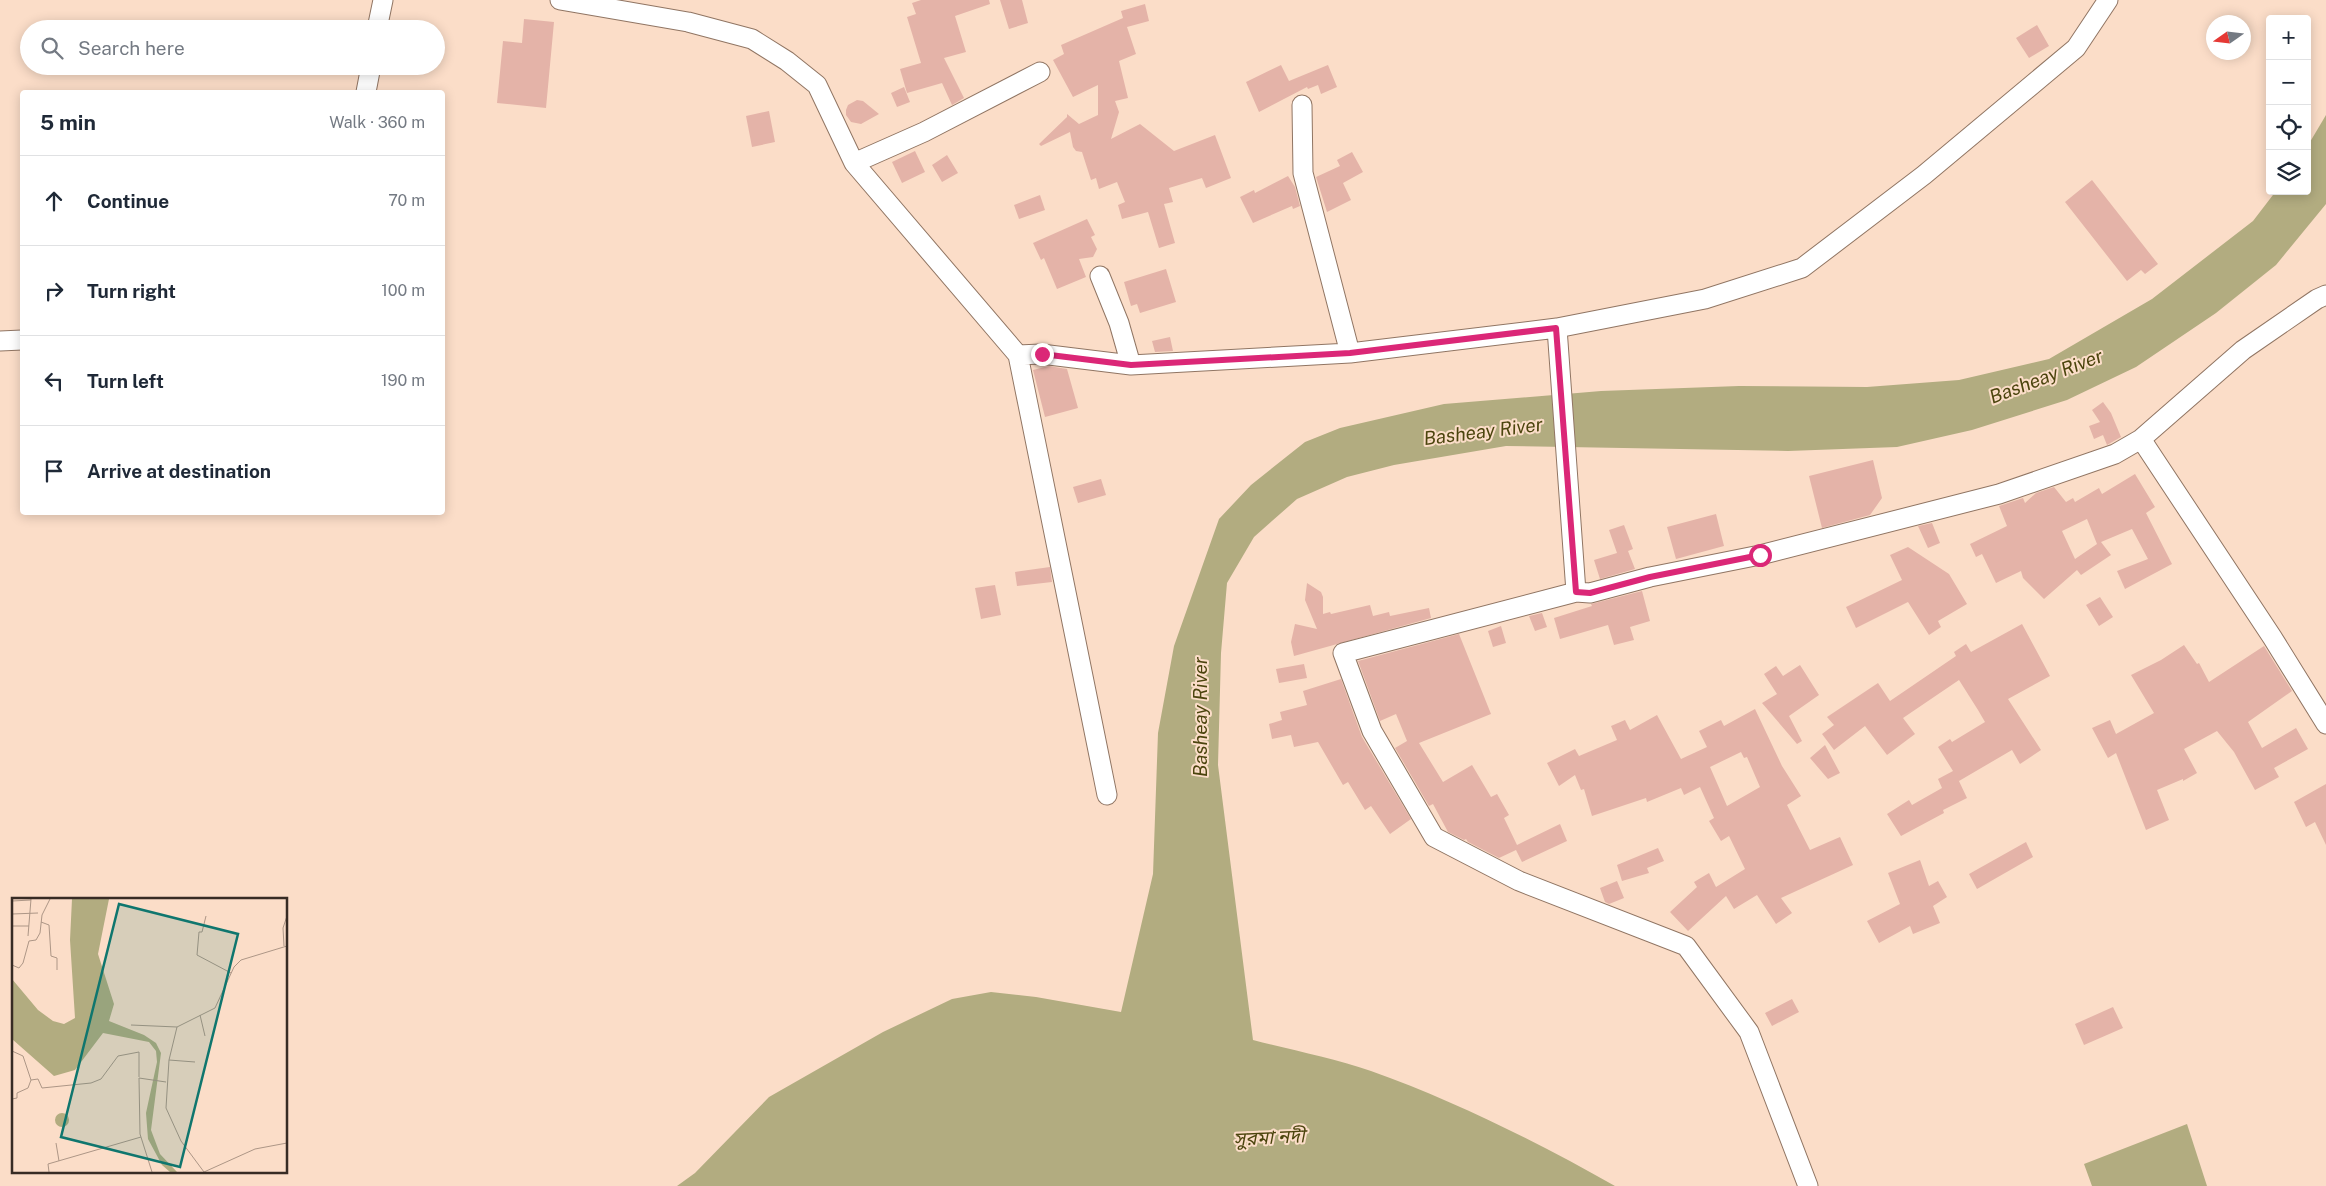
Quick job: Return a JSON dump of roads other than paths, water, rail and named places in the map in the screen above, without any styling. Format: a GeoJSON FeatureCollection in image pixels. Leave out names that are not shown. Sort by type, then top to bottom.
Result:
{"type":"FeatureCollection","features":[{"type":"Feature","properties":{"kind":"street"},"geometry":{"type":"LineString","coordinates":[[379,20],[382,0]]}},
{"type":"Feature","properties":{"kind":"street"},"geometry":{"type":"LineString","coordinates":[[560,0],[688,22],[752,39],[787,61],[817,85],[854,163],[1018,355],[1107,795]]}},
{"type":"Feature","properties":{"kind":"street"},"geometry":{"type":"LineString","coordinates":[[1018,355],[1042,354],[1131,365],[1350,353],[1556,328],[1705,299],[1802,268],[1924,175],[2076,48],[2108,0]]}},
{"type":"Feature","properties":{"kind":"street"},"geometry":{"type":"LineString","coordinates":[[854,163],[924,132],[1040,72]]}},
{"type":"Feature","properties":{"kind":"street"},"geometry":{"type":"LineString","coordinates":[[366,90],[369,75]]}},
{"type":"Feature","properties":{"kind":"street"},"geometry":{"type":"LineString","coordinates":[[1302,105],[1303,173],[1350,353]]}},
{"type":"Feature","properties":{"kind":"street"},"geometry":{"type":"LineString","coordinates":[[1100,276],[1119,323],[1131,365]]}},
{"type":"Feature","properties":{"kind":"street"},"geometry":{"type":"LineString","coordinates":[[1808,1186],[1749,1032],[1686,946],[1519,881],[1434,837],[1372,731],[1343,653],[1576,592],[1590,593],[1650,577],[1760,555],[1999,494],[2116,454],[2141,439],[2244,350],[2317,298],[2326,295]]}},
{"type":"Feature","properties":{"kind":"street"},"geometry":{"type":"LineString","coordinates":[[1556,328],[1570,488],[1576,592]]}},
{"type":"Feature","properties":{"kind":"street"},"geometry":{"type":"LineString","coordinates":[[0,341],[20,340]]}},
{"type":"Feature","properties":{"kind":"street"},"geometry":{"type":"LineString","coordinates":[[2141,439],[2326,724]]}},
{"type":"Feature","properties":{"kind":"water"},"geometry":{"type":"Polygon","coordinates":[[[2326,115],[2326,204],[2276,265],[2216,313],[2136,367],[2067,400],[1972,430],[1897,447],[1788,451],[1506,446],[1394,465],[1347,477],[1297,499],[1254,537],[1227,583],[1221,653],[1218,765],[1253,1040],[1342,1062],[1434,1095],[1495,1123],[1615,1186],[677,1186],[695,1173],[769,1097],[883,1032],[952,999],[991,992],[1036,997],[1121,1012],[1153,874],[1158,733],[1174,646],[1219,519],[1251,485],[1305,442],[1340,428],[1444,404],[1601,391],[1739,386],[1867,387],[1959,380],[2049,359],[2152,299],[2253,221],[2273,195],[2311,195],[2311,140],[2326,115]]]}},
{"type":"Feature","properties":{"kind":"water"},"geometry":{"type":"Polygon","coordinates":[[[2187,1124],[2207,1186],[2092,1186],[2084,1164],[2187,1124]]]}},
{"type":"Feature","properties":{"kind":"water label","name":"Basheay River"},"geometry":{"type":"Point","coordinates":[2046,376]}},
{"type":"Feature","properties":{"kind":"water label","name":"Basheay River"},"geometry":{"type":"Point","coordinates":[1483,431]}},
{"type":"Feature","properties":{"kind":"water label","name":"Basheay River"},"geometry":{"type":"Point","coordinates":[1200,717]}},
{"type":"Feature","properties":{"kind":"water label","name":"সুরমা নদী"},"geometry":{"type":"Point","coordinates":[1269,1137]}}]}
